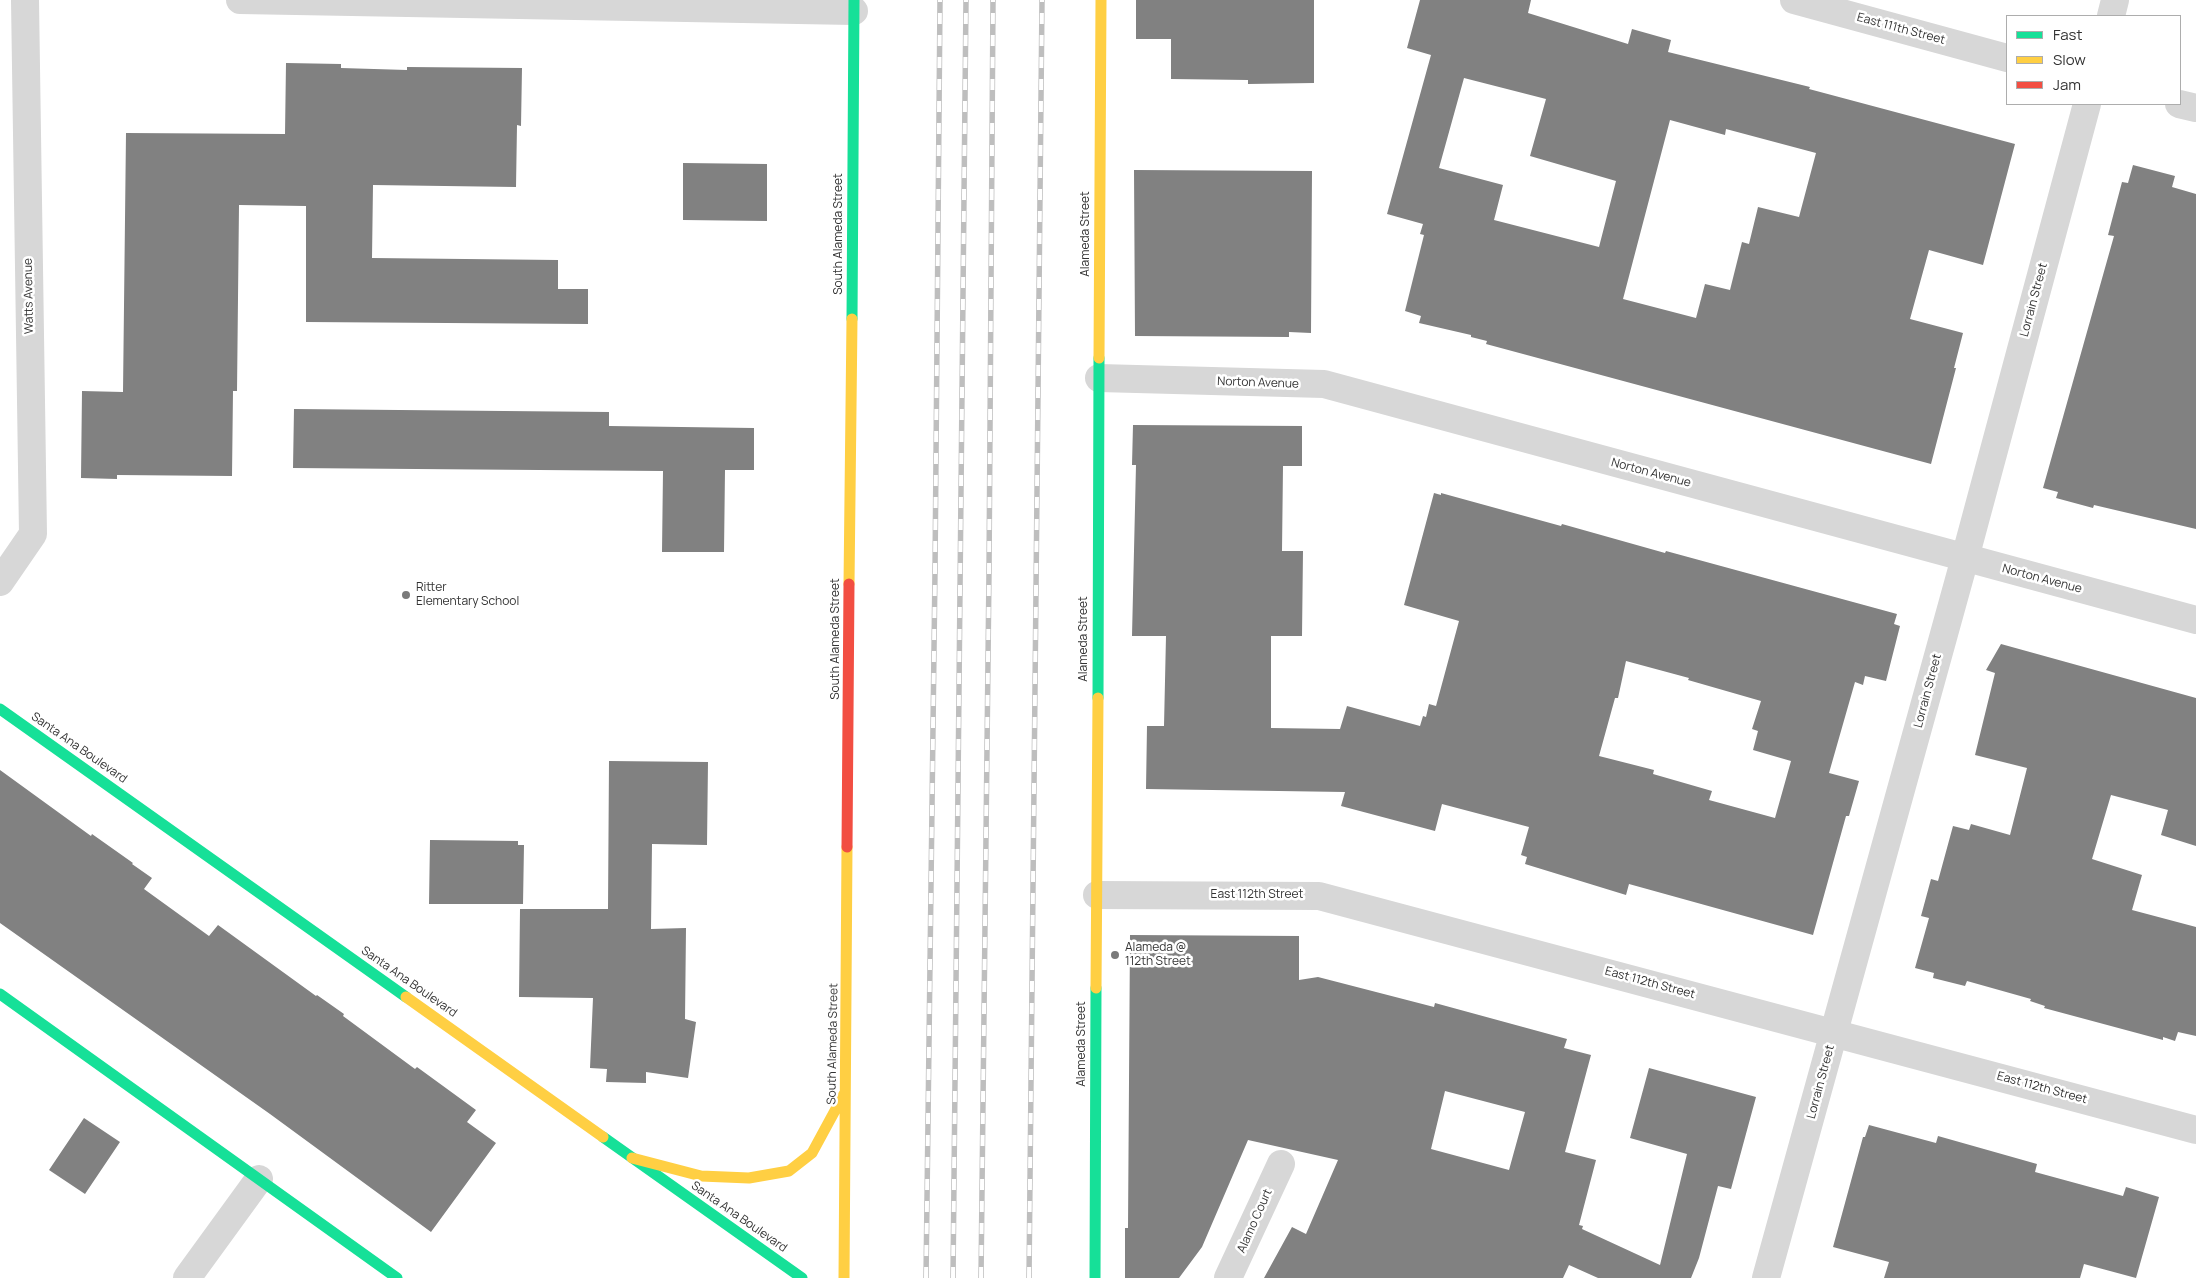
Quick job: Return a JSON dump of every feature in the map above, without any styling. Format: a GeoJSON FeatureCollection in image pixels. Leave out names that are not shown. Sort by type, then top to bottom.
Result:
{"type":"FeatureCollection","features":[{"type":"Feature","properties":{"kind":"street","name":"Watts Avenue"},"geometry":{"type":"LineString","coordinates":[[0,582],[33,534],[25,0]]}},
{"type":"Feature","properties":{"kind":"street"},"geometry":{"type":"LineString","coordinates":[[240,0],[854,5]]}},
{"type":"Feature","properties":{"kind":"street","name":"Alameda Street"},"geometry":{"type":"LineString","coordinates":[[1095,1278],[1101,0]]}},
{"type":"Feature","properties":{"kind":"street","name":"East 111th Street"},"geometry":{"type":"LineString","coordinates":[[1794,0],[2006,58]]}},
{"type":"Feature","properties":{"kind":"street"},"geometry":{"type":"LineString","coordinates":[[2111,15],[2115,0]]}},
{"type":"Feature","properties":{"kind":"street","name":"South Alameda Street"},"geometry":{"type":"LineString","coordinates":[[844,1278],[854,5]]}},
{"type":"Feature","properties":{"kind":"street"},"geometry":{"type":"LineString","coordinates":[[2181,104],[2196,108]]}},
{"type":"Feature","properties":{"kind":"street","name":"Lorrain Street"},"geometry":{"type":"LineString","coordinates":[[1766,1278],[1965,558],[2087,105]]}},
{"type":"Feature","properties":{"kind":"street","name":"Norton Avenue"},"geometry":{"type":"LineString","coordinates":[[1099,378],[1324,384],[2196,620]]}},
{"type":"Feature","properties":{"kind":"street","name":"Santa Ana Boulevard"},"geometry":{"type":"LineString","coordinates":[[0,708],[802,1278]]}},
{"type":"Feature","properties":{"kind":"street","name":"East 112th Street"},"geometry":{"type":"LineString","coordinates":[[1097,895],[1318,896],[2196,1130]]}},
{"type":"Feature","properties":{"kind":"street"},"geometry":{"type":"LineString","coordinates":[[0,994],[397,1278]]}},
{"type":"Feature","properties":{"kind":"street"},"geometry":{"type":"LineString","coordinates":[[632,1158],[702,1176],[749,1178],[789,1171],[812,1153],[846,1090]]}},
{"type":"Feature","properties":{"kind":"street","name":"Alamo Court"},"geometry":{"type":"LineString","coordinates":[[1228,1278],[1281,1164]]}},
{"type":"Feature","properties":{"kind":"street"},"geometry":{"type":"LineString","coordinates":[[187,1278],[259,1180]]}},
{"type":"Feature","properties":{"kind":"building"},"geometry":{"type":"Polygon","coordinates":[[[1136,0],[1314,0],[1314,83],[1248,84],[1248,80],[1171,79],[1171,39],[1136,39],[1136,0]]]}},
{"type":"Feature","properties":{"kind":"building"},"geometry":{"type":"Polygon","coordinates":[[[1420,0],[1531,0],[1528,13],[1628,44],[1632,29],[1671,40],[1668,52],[1810,87],[1809,89],[2015,144],[1983,265],[1929,250],[1910,319],[1963,333],[1954,368],[1956,368],[1931,464],[1486,344],[1487,341],[1471,337],[1471,335],[1419,323],[1421,316],[1405,311],[1424,235],[1420,234],[1423,224],[1387,214],[1431,55],[1407,48],[1420,0]],[[1464,78],[1439,168],[1503,185],[1494,220],[1599,247],[1616,181],[1530,156],[1546,99],[1464,78]],[[1670,120],[1623,299],[1696,318],[1705,284],[1730,290],[1742,242],[1749,244],[1758,207],[1799,217],[1816,153],[1726,129],[1725,135],[1670,120]]]}},
{"type":"Feature","properties":{"kind":"building"},"geometry":{"type":"Polygon","coordinates":[[[286,63],[341,64],[341,68],[407,70],[407,67],[522,68],[521,126],[517,125],[516,187],[373,185],[372,258],[558,260],[558,289],[588,289],[588,324],[306,322],[306,206],[239,205],[237,391],[233,391],[232,476],[117,475],[117,479],[81,478],[82,391],[123,392],[126,133],[285,134],[286,63]]]}},
{"type":"Feature","properties":{"kind":"building"},"geometry":{"type":"Polygon","coordinates":[[[683,163],[767,164],[767,221],[683,220],[683,163]]]}},
{"type":"Feature","properties":{"kind":"building"},"geometry":{"type":"Polygon","coordinates":[[[2133,165],[2175,176],[2172,187],[2196,194],[2196,529],[2094,505],[2093,508],[2056,498],[2058,492],[2043,488],[2114,236],[2108,235],[2122,182],[2128,183],[2133,165]]]}},
{"type":"Feature","properties":{"kind":"building"},"geometry":{"type":"Polygon","coordinates":[[[1134,170],[1312,171],[1311,333],[1289,332],[1289,337],[1135,336],[1134,170]]]}},
{"type":"Feature","properties":{"kind":"building"},"geometry":{"type":"Polygon","coordinates":[[[294,409],[609,412],[609,426],[754,428],[754,470],[725,470],[724,552],[662,552],[663,471],[293,468],[294,409]]]}},
{"type":"Feature","properties":{"kind":"building"},"geometry":{"type":"Polygon","coordinates":[[[1133,425],[1302,426],[1302,466],[1283,466],[1282,551],[1303,551],[1302,636],[1271,636],[1271,728],[1340,729],[1347,706],[1420,726],[1423,716],[1426,717],[1429,704],[1436,706],[1459,621],[1404,605],[1434,493],[1441,495],[1441,493],[1561,526],[1562,524],[1665,553],[1666,551],[1897,614],[1894,624],[1900,626],[1886,681],[1865,676],[1863,685],[1855,682],[1829,773],[1859,781],[1849,816],[1846,816],[1813,935],[1629,884],[1626,895],[1525,864],[1527,857],[1521,855],[1529,827],[1442,804],[1435,831],[1341,806],[1345,792],[1146,789],[1147,726],[1164,726],[1166,636],[1132,636],[1136,465],[1132,465],[1133,425]],[[1626,661],[1618,698],[1615,698],[1599,756],[1654,770],[1653,774],[1712,791],[1709,800],[1775,818],[1791,761],[1753,750],[1758,731],[1752,729],[1761,701],[1688,680],[1689,678],[1626,661]]]}},
{"type":"Feature","properties":{"kind":"building"},"geometry":{"type":"Polygon","coordinates":[[[2001,644],[2196,698],[2196,846],[2161,835],[2168,810],[2111,795],[2092,859],[2142,875],[2132,910],[2196,927],[2196,1036],[2178,1032],[2175,1041],[2163,1037],[2163,1040],[2044,1008],[2045,1006],[2030,1001],[2031,999],[1967,981],[1965,986],[1933,978],[1934,973],[1915,968],[1929,918],[1921,916],[1931,879],[1938,881],[1953,826],[1969,830],[1971,824],[2010,835],[2027,768],[1975,755],[1995,673],[1986,670],[2001,644]]]}},
{"type":"Feature","properties":{"kind":"building"},"geometry":{"type":"Polygon","coordinates":[[[609,761],[708,762],[707,845],[652,844],[651,929],[686,928],[685,1019],[696,1022],[688,1078],[646,1072],[646,1083],[606,1082],[607,1069],[590,1068],[593,998],[519,997],[520,909],[608,909],[609,761]]]}},
{"type":"Feature","properties":{"kind":"building"},"geometry":{"type":"Polygon","coordinates":[[[0,770],[152,878],[144,889],[209,936],[218,925],[344,1014],[343,1016],[415,1069],[417,1067],[476,1110],[467,1122],[496,1143],[431,1232],[270,1114],[0,923],[0,770]]]}},
{"type":"Feature","properties":{"kind":"building"},"geometry":{"type":"Polygon","coordinates":[[[430,840],[518,841],[518,845],[524,845],[523,904],[429,904],[430,840]]]}},
{"type":"Feature","properties":{"kind":"building"},"geometry":{"type":"Polygon","coordinates":[[[1130,935],[1299,936],[1299,980],[1318,977],[1434,1007],[1435,1003],[1567,1039],[1564,1048],[1591,1055],[1565,1152],[1596,1160],[1579,1225],[1583,1226],[1582,1229],[1660,1265],[1687,1154],[1630,1138],[1649,1068],[1756,1097],[1731,1189],[1718,1186],[1699,1258],[1691,1278],[1598,1278],[1569,1265],[1563,1278],[1264,1278],[1292,1227],[1306,1234],[1338,1160],[1248,1140],[1202,1247],[1179,1278],[1125,1278],[1125,1228],[1128,1228],[1130,935]],[[1445,1091],[1431,1149],[1509,1170],[1525,1112],[1445,1091]]]}},
{"type":"Feature","properties":{"kind":"building"},"geometry":{"type":"Polygon","coordinates":[[[84,1118],[120,1142],[85,1194],[49,1170],[84,1118]]]}},
{"type":"Feature","properties":{"kind":"building"},"geometry":{"type":"Polygon","coordinates":[[[1869,1125],[1936,1143],[1938,1136],[2037,1164],[2035,1172],[2123,1196],[2126,1187],[2159,1197],[2136,1278],[2084,1264],[2080,1278],[1884,1278],[1889,1262],[1833,1247],[1863,1137],[1865,1137],[1869,1125]]]}},
{"type":"Feature","properties":{"kind":"railway"},"geometry":{"type":"LineString","coordinates":[[926,1278],[940,0]]}},
{"type":"Feature","properties":{"kind":"railway"},"geometry":{"type":"LineString","coordinates":[[953,1278],[966,0]]}},
{"type":"Feature","properties":{"kind":"railway"},"geometry":{"type":"LineString","coordinates":[[981,1278],[993,0]]}},
{"type":"Feature","properties":{"kind":"railway"},"geometry":{"type":"LineString","coordinates":[[1029,1278],[1042,0]]}},
{"type":"Feature","properties":{"kind":"traffic: fast"},"geometry":{"type":"LineString","coordinates":[[852,319],[854,0]]}},
{"type":"Feature","properties":{"kind":"traffic: fast"},"geometry":{"type":"LineString","coordinates":[[1098,698],[1099,358]]}},
{"type":"Feature","properties":{"kind":"traffic: fast"},"geometry":{"type":"LineString","coordinates":[[0,709],[406,997]]}},
{"type":"Feature","properties":{"kind":"traffic: fast"},"geometry":{"type":"LineString","coordinates":[[1095,1278],[1096,988]]}},
{"type":"Feature","properties":{"kind":"traffic: fast"},"geometry":{"type":"LineString","coordinates":[[0,994],[397,1278]]}},
{"type":"Feature","properties":{"kind":"traffic: fast"},"geometry":{"type":"LineString","coordinates":[[603,1137],[802,1278]]}},
{"type":"Feature","properties":{"kind":"traffic: slow"},"geometry":{"type":"LineString","coordinates":[[1099,358],[1101,0]]}},
{"type":"Feature","properties":{"kind":"traffic: slow"},"geometry":{"type":"LineString","coordinates":[[849,584],[852,319]]}},
{"type":"Feature","properties":{"kind":"traffic: slow"},"geometry":{"type":"LineString","coordinates":[[1096,988],[1098,698]]}},
{"type":"Feature","properties":{"kind":"traffic: slow"},"geometry":{"type":"LineString","coordinates":[[844,1278],[847,847]]}},
{"type":"Feature","properties":{"kind":"traffic: slow"},"geometry":{"type":"LineString","coordinates":[[406,997],[603,1137]]}},
{"type":"Feature","properties":{"kind":"traffic: slow"},"geometry":{"type":"LineString","coordinates":[[632,1158],[701,1176],[749,1178],[789,1171],[812,1153],[844,1094]]}},
{"type":"Feature","properties":{"kind":"traffic: jam"},"geometry":{"type":"LineString","coordinates":[[847,847],[849,584]]}},
{"type":"Feature","properties":{"kind":"place","name":"Ritter Elementary School"},"geometry":{"type":"Point","coordinates":[406,595]}},
{"type":"Feature","properties":{"kind":"place","name":"Alameda @ 112th Street"},"geometry":{"type":"Point","coordinates":[1115,955]}}]}
